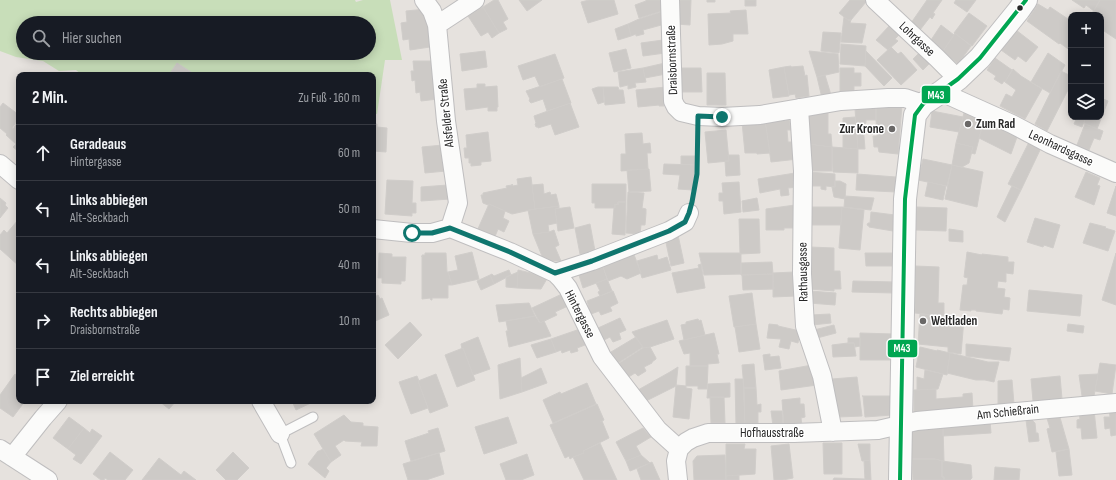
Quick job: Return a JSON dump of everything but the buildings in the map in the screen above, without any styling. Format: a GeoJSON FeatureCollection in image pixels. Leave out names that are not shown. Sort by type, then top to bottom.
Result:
{"type":"FeatureCollection","features":[{"type":"Feature","properties":{"kind":"main road"},"geometry":{"type":"LineString","coordinates":[[900,480],[905,199],[915,115],[923,104],[950,85],[980,58],[1026,0]]}},
{"type":"Feature","properties":{"kind":"street","name":"Alsfelder Straße"},"geometry":{"type":"LineString","coordinates":[[424,0],[432,11],[437,25],[446,121],[458,203],[450,228]]}},
{"type":"Feature","properties":{"kind":"street"},"geometry":{"type":"LineString","coordinates":[[437,25],[475,0]]}},
{"type":"Feature","properties":{"kind":"street","name":"Draisbornstraße"},"geometry":{"type":"LineString","coordinates":[[670,0],[672,101],[676,108],[681,112],[698,116],[722,117],[760,115],[842,100],[888,98],[905,98],[923,104]]}},
{"type":"Feature","properties":{"kind":"street","name":"Lohrgasse"},"geometry":{"type":"LineString","coordinates":[[875,0],[937,58],[950,85]]}},
{"type":"Feature","properties":{"kind":"street","name":"Leonhardsgasse"},"geometry":{"type":"LineString","coordinates":[[950,85],[1012,124],[1050,144],[1116,173]]}},
{"type":"Feature","properties":{"kind":"street","name":"Rathausgasse"},"geometry":{"type":"LineString","coordinates":[[799,108],[803,171],[802,274],[805,326],[822,376],[833,432]]}},
{"type":"Feature","properties":{"kind":"street"},"geometry":{"type":"LineString","coordinates":[[0,164],[16,177]]}},
{"type":"Feature","properties":{"kind":"street"},"geometry":{"type":"LineString","coordinates":[[555,273],[592,261],[669,231],[685,222],[689,213]]}},
{"type":"Feature","properties":{"kind":"street"},"geometry":{"type":"LineString","coordinates":[[376,230],[432,233],[450,228]]}},
{"type":"Feature","properties":{"kind":"street","name":"Hintergasse"},"geometry":{"type":"LineString","coordinates":[[450,228],[510,252],[555,273],[568,288],[602,358],[658,430],[679,449]]}},
{"type":"Feature","properties":{"kind":"street","name":"Am Schießrain"},"geometry":{"type":"LineString","coordinates":[[901,425],[933,420],[1116,403]]}},
{"type":"Feature","properties":{"kind":"street"},"geometry":{"type":"LineString","coordinates":[[48,480],[6,453],[43,418],[55,404]]}},
{"type":"Feature","properties":{"kind":"street"},"geometry":{"type":"LineString","coordinates":[[263,404],[280,434]]}},
{"type":"Feature","properties":{"kind":"street","name":"Hofhausstraße"},"geometry":{"type":"LineString","coordinates":[[679,449],[693,438],[708,433],[833,432],[878,430],[901,425]]}},
{"type":"Feature","properties":{"kind":"street"},"geometry":{"type":"LineString","coordinates":[[678,480],[676,460],[679,449]]}},
{"type":"Feature","properties":{"kind":"lane"},"geometry":{"type":"LineString","coordinates":[[291,463],[280,434],[313,417]]}},
{"type":"Feature","properties":{"kind":"path"},"geometry":{"type":"LineString","coordinates":[[689,213],[697,174],[698,116]]}},
{"type":"Feature","properties":{"kind":"green space"},"geometry":{"type":"Polygon","coordinates":[[[0,0],[355,0],[356,2],[363,0],[390,0],[402,60],[385,60],[377,114],[376,72],[78,72],[76,70],[59,71],[43,61],[36,60],[376,60],[376,16],[16,16],[16,57],[0,51],[0,0]]]}},
{"type":"Feature","properties":{"kind":"transit line","name":"M43"},"geometry":{"type":"LineString","coordinates":[[900,480],[905,199],[915,115],[923,104],[958,79],[980,58],[1026,0]]}},
{"type":"Feature","properties":{"kind":"place","name":"Zum Rad"},"geometry":{"type":"Point","coordinates":[968,124]}},
{"type":"Feature","properties":{"kind":"place","name":"Zur Krone"},"geometry":{"type":"Point","coordinates":[892,129]}},
{"type":"Feature","properties":{"kind":"place","name":"Weltladen"},"geometry":{"type":"Point","coordinates":[923,321]}},
{"type":"Feature","properties":{"kind":"route"},"geometry":{"type":"LineString","coordinates":[[412,233],[432,233],[450,228],[510,252],[555,273],[592,261],[669,231],[685,222],[692,202],[697,174],[698,116],[722,117]]}}]}
